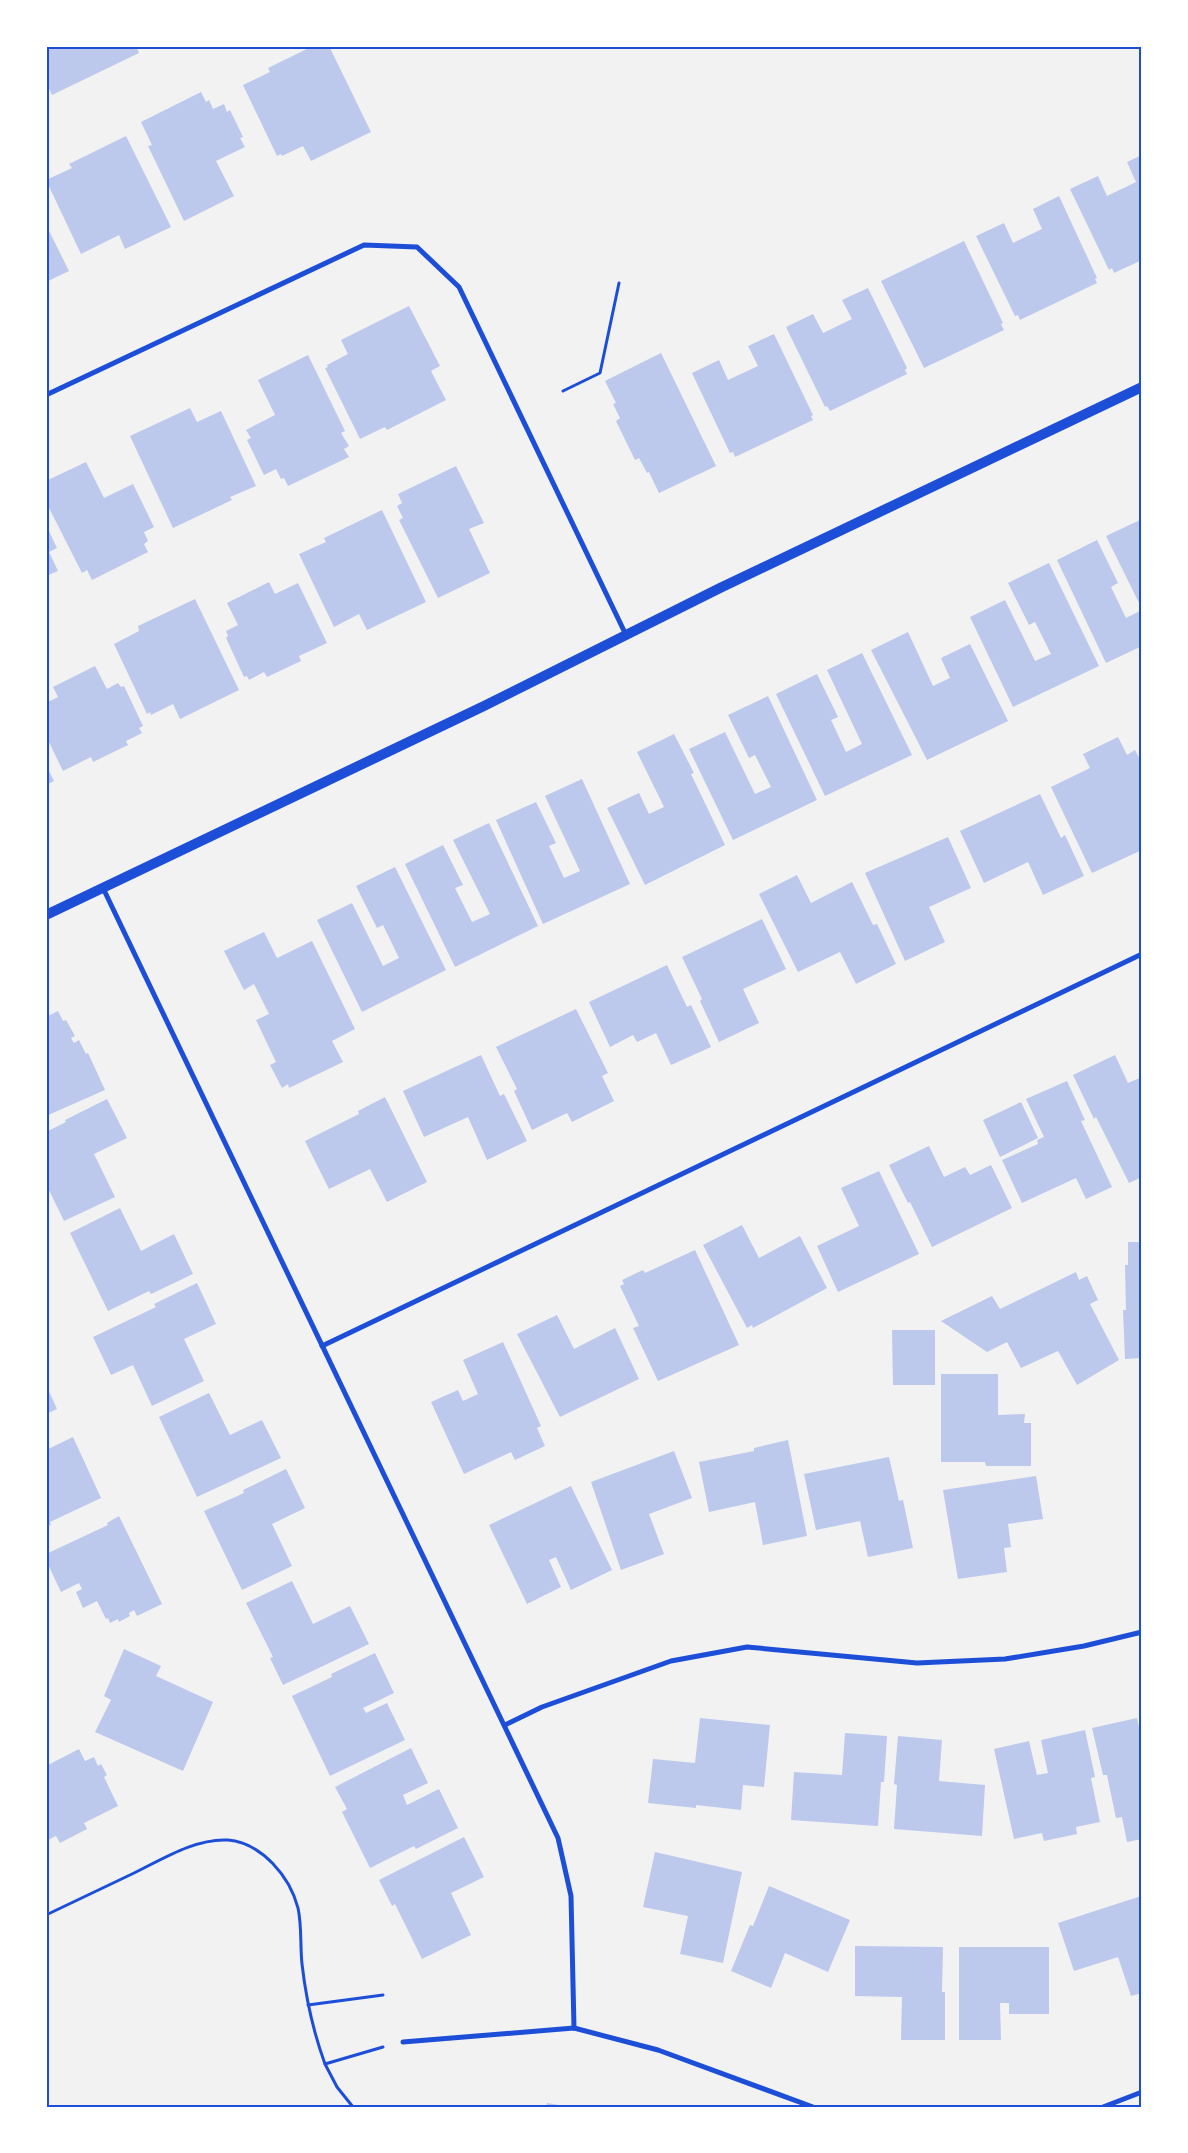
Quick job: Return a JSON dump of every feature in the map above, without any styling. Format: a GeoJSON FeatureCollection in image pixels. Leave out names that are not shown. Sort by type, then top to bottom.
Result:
{"type":"FeatureCollection","features":[{"type":"Feature","properties":{"kind":"main road"},"geometry":{"type":"LineString","coordinates":[[46,915],[484,706],[626,634],[1142,387]]}},
{"type":"Feature","properties":{"kind":"street"},"geometry":{"type":"LineString","coordinates":[[46,395],[364,245],[418,247],[459,287],[626,634]]}},
{"type":"Feature","properties":{"kind":"street"},"geometry":{"type":"LineString","coordinates":[[103,888],[558,1838],[571,1896],[574,2028]]}},
{"type":"Feature","properties":{"kind":"street"},"geometry":{"type":"LineString","coordinates":[[322,1346],[1142,954]]}},
{"type":"Feature","properties":{"kind":"street"},"geometry":{"type":"LineString","coordinates":[[505,1725],[542,1707],[671,1661],[747,1647],[917,1663],[1005,1659],[1084,1646],[1142,1632]]}},
{"type":"Feature","properties":{"kind":"street"},"geometry":{"type":"LineString","coordinates":[[403,2042],[574,2028],[658,2050],[813,2107]]}},
{"type":"Feature","properties":{"kind":"street"},"geometry":{"type":"LineString","coordinates":[[1103,2107],[1142,2092]]}},
{"type":"Feature","properties":{"kind":"path"},"geometry":{"type":"LineString","coordinates":[[562,391],[600,372],[619,282]]}},
{"type":"Feature","properties":{"kind":"path"},"geometry":{"type":"LineString","coordinates":[[46,1915],[179,1851],[205,1842],[229,1840],[250,1848],[267,1859],[285,1877],[291,1890],[298,1908],[308,2005],[314,2034],[325,2064],[337,2087],[353,2107]]}},
{"type":"Feature","properties":{"kind":"path"},"geometry":{"type":"LineString","coordinates":[[308,2005],[383,1995]]}},
{"type":"Feature","properties":{"kind":"path"},"geometry":{"type":"LineString","coordinates":[[325,2064],[403,2042]]}},
{"type":"Feature","properties":{"kind":"building"},"geometry":{"type":"Polygon","coordinates":[[[46,46],[136,46],[139,53],[52,95],[48,86],[46,87],[46,46]]]}},
{"type":"Feature","properties":{"kind":"building"},"geometry":{"type":"Polygon","coordinates":[[[313,46],[329,46],[371,132],[311,161],[303,146],[282,156],[281,154],[277,156],[243,85],[270,72],[268,68],[313,46]]]}},
{"type":"Feature","properties":{"kind":"building"},"geometry":{"type":"Polygon","coordinates":[[[201,92],[206,102],[209,100],[213,109],[224,104],[227,112],[230,110],[243,137],[240,138],[245,147],[216,161],[234,196],[184,221],[148,146],[152,145],[141,122],[201,92]]]}},
{"type":"Feature","properties":{"kind":"building"},"geometry":{"type":"Polygon","coordinates":[[[126,136],[171,227],[125,249],[119,235],[81,254],[46,180],[72,168],[69,164],[126,136]]]}},
{"type":"Feature","properties":{"kind":"building"},"geometry":{"type":"Polygon","coordinates":[[[1142,155],[1142,260],[1114,273],[1112,268],[1109,270],[1070,189],[1098,176],[1107,196],[1136,182],[1127,162],[1142,155]]]}},
{"type":"Feature","properties":{"kind":"building"},"geometry":{"type":"Polygon","coordinates":[[[1059,196],[1097,278],[1095,279],[1097,283],[1020,320],[1018,315],[1015,316],[976,236],[1004,223],[1013,243],[1042,229],[1033,209],[1059,196]]]}},
{"type":"Feature","properties":{"kind":"building"},"geometry":{"type":"Polygon","coordinates":[[[46,225],[69,271],[46,282],[46,225]]]}},
{"type":"Feature","properties":{"kind":"building"},"geometry":{"type":"Polygon","coordinates":[[[964,241],[1003,323],[1001,324],[1004,330],[924,368],[881,281],[964,241]]]}},
{"type":"Feature","properties":{"kind":"building"},"geometry":{"type":"Polygon","coordinates":[[[868,288],[907,368],[905,370],[907,374],[830,411],[827,406],[825,407],[786,327],[813,314],[823,333],[852,319],[842,300],[868,288]]]}},
{"type":"Feature","properties":{"kind":"building"},"geometry":{"type":"Polygon","coordinates":[[[409,306],[440,366],[431,371],[446,400],[387,430],[385,427],[360,439],[325,368],[328,367],[327,365],[348,354],[341,340],[409,306]]]}},
{"type":"Feature","properties":{"kind":"building"},"geometry":{"type":"Polygon","coordinates":[[[774,334],[813,415],[811,416],[813,420],[735,457],[733,452],[730,453],[692,373],[719,360],[728,380],[758,366],[748,346],[774,334]]]}},
{"type":"Feature","properties":{"kind":"building"},"geometry":{"type":"Polygon","coordinates":[[[661,353],[716,466],[659,493],[649,472],[647,473],[639,458],[635,460],[616,421],[620,418],[613,404],[616,403],[605,381],[661,353]]]}},
{"type":"Feature","properties":{"kind":"building"},"geometry":{"type":"Polygon","coordinates":[[[308,355],[345,431],[341,433],[349,446],[344,449],[349,457],[288,486],[284,478],[281,479],[276,469],[264,475],[247,440],[251,438],[246,430],[275,415],[258,380],[308,355]]]}},
{"type":"Feature","properties":{"kind":"building"},"geometry":{"type":"Polygon","coordinates":[[[190,408],[197,422],[221,411],[256,486],[230,497],[232,500],[173,528],[130,436],[190,408]]]}},
{"type":"Feature","properties":{"kind":"building"},"geometry":{"type":"Polygon","coordinates":[[[86,462],[104,498],[133,484],[154,527],[144,532],[148,541],[144,544],[148,552],[92,580],[87,570],[82,573],[46,502],[46,481],[86,462]]]}},
{"type":"Feature","properties":{"kind":"building"},"geometry":{"type":"Polygon","coordinates":[[[456,466],[484,523],[469,529],[490,573],[438,598],[399,520],[403,518],[397,506],[402,503],[398,494],[456,466]]]}},
{"type":"Feature","properties":{"kind":"building"},"geometry":{"type":"Polygon","coordinates":[[[382,510],[426,602],[367,630],[359,614],[334,627],[299,554],[326,542],[324,538],[382,510]]]}},
{"type":"Feature","properties":{"kind":"building"},"geometry":{"type":"Polygon","coordinates":[[[1142,519],[1142,609],[1106,536],[1142,519]]]}},
{"type":"Feature","properties":{"kind":"building"},"geometry":{"type":"Polygon","coordinates":[[[46,525],[57,548],[49,552],[58,571],[46,576],[46,525]]]}},
{"type":"Feature","properties":{"kind":"building"},"geometry":{"type":"Polygon","coordinates":[[[1097,540],[1118,583],[1111,587],[1126,618],[1142,610],[1142,646],[1106,663],[1057,560],[1097,540]]]}},
{"type":"Feature","properties":{"kind":"building"},"geometry":{"type":"Polygon","coordinates":[[[1049,563],[1099,666],[1013,707],[970,617],[1005,600],[1035,661],[1051,654],[1035,622],[1029,625],[1008,583],[1049,563]]]}},
{"type":"Feature","properties":{"kind":"building"},"geometry":{"type":"Polygon","coordinates":[[[269,582],[275,594],[298,583],[327,643],[299,656],[301,661],[267,677],[264,672],[249,680],[247,676],[244,677],[226,638],[228,636],[226,631],[238,625],[227,603],[269,582]]]}},
{"type":"Feature","properties":{"kind":"building"},"geometry":{"type":"Polygon","coordinates":[[[195,599],[239,690],[180,719],[173,704],[151,715],[150,712],[147,714],[114,644],[139,631],[138,626],[195,599]]]}},
{"type":"Feature","properties":{"kind":"building"},"geometry":{"type":"Polygon","coordinates":[[[908,632],[933,686],[950,678],[941,658],[970,644],[1008,721],[927,760],[871,650],[908,632]]]}},
{"type":"Feature","properties":{"kind":"building"},"geometry":{"type":"Polygon","coordinates":[[[862,653],[912,755],[825,796],[776,694],[817,674],[838,717],[831,720],[846,752],[862,744],[827,670],[862,653]]]}},
{"type":"Feature","properties":{"kind":"building"},"geometry":{"type":"Polygon","coordinates":[[[95,666],[107,689],[118,683],[121,687],[124,686],[143,726],[139,728],[142,733],[126,741],[128,745],[93,762],[91,757],[63,771],[46,736],[46,703],[58,697],[53,687],[95,666]]]}},
{"type":"Feature","properties":{"kind":"building"},"geometry":{"type":"Polygon","coordinates":[[[768,696],[817,800],[733,840],[689,749],[725,732],[755,794],[771,787],[755,755],[749,758],[728,715],[768,696]]]}},
{"type":"Feature","properties":{"kind":"building"},"geometry":{"type":"Polygon","coordinates":[[[674,734],[694,773],[691,774],[725,845],[645,885],[607,808],[639,793],[649,814],[664,807],[637,752],[674,734]]]}},
{"type":"Feature","properties":{"kind":"building"},"geometry":{"type":"Polygon","coordinates":[[[1118,737],[1127,755],[1135,750],[1142,764],[1142,850],[1092,873],[1051,787],[1090,768],[1083,754],[1118,737]]]}},
{"type":"Feature","properties":{"kind":"building"},"geometry":{"type":"Polygon","coordinates":[[[46,765],[54,781],[46,785],[46,765]]]}},
{"type":"Feature","properties":{"kind":"building"},"geometry":{"type":"Polygon","coordinates":[[[582,779],[630,884],[543,924],[496,820],[536,802],[556,843],[549,846],[564,878],[580,871],[545,796],[582,779]]]}},
{"type":"Feature","properties":{"kind":"building"},"geometry":{"type":"Polygon","coordinates":[[[1040,794],[1061,838],[1065,835],[1084,876],[1043,895],[1028,862],[984,883],[960,831],[1040,794]]]}},
{"type":"Feature","properties":{"kind":"building"},"geometry":{"type":"Polygon","coordinates":[[[489,823],[538,926],[455,967],[405,864],[443,845],[463,885],[455,888],[472,922],[490,914],[453,840],[489,823]]]}},
{"type":"Feature","properties":{"kind":"building"},"geometry":{"type":"Polygon","coordinates":[[[948,837],[971,888],[929,907],[945,942],[905,961],[865,873],[948,837]]]}},
{"type":"Feature","properties":{"kind":"building"},"geometry":{"type":"Polygon","coordinates":[[[395,867],[446,970],[362,1012],[317,920],[352,903],[383,966],[399,958],[383,925],[377,928],[356,886],[395,867]]]}},
{"type":"Feature","properties":{"kind":"building"},"geometry":{"type":"Polygon","coordinates":[[[797,875],[811,903],[852,882],[873,925],[877,924],[896,964],[856,984],[840,952],[798,972],[759,894],[797,875]]]}},
{"type":"Feature","properties":{"kind":"building"},"geometry":{"type":"Polygon","coordinates":[[[762,919],[786,969],[743,989],[759,1023],[719,1042],[700,1001],[702,999],[682,957],[762,919]]]}},
{"type":"Feature","properties":{"kind":"building"},"geometry":{"type":"Polygon","coordinates":[[[264,932],[277,958],[312,941],[355,1029],[332,1041],[343,1062],[289,1088],[288,1084],[282,1088],[270,1065],[276,1062],[256,1020],[269,1014],[254,984],[244,990],[224,951],[264,932]]]}},
{"type":"Feature","properties":{"kind":"building"},"geometry":{"type":"Polygon","coordinates":[[[667,965],[687,1007],[691,1005],[711,1047],[671,1065],[656,1033],[637,1042],[633,1035],[610,1047],[589,1002],[667,965]]]}},
{"type":"Feature","properties":{"kind":"building"},"geometry":{"type":"Polygon","coordinates":[[[576,1009],[608,1073],[602,1076],[614,1101],[572,1122],[567,1113],[532,1130],[514,1091],[517,1089],[496,1047],[576,1009]]]}},
{"type":"Feature","properties":{"kind":"building"},"geometry":{"type":"Polygon","coordinates":[[[58,1011],[63,1021],[66,1020],[75,1036],[71,1038],[74,1043],[79,1040],[86,1054],[88,1053],[105,1090],[46,1116],[46,1017],[58,1011]]]}},
{"type":"Feature","properties":{"kind":"building"},"geometry":{"type":"Polygon","coordinates":[[[481,1055],[500,1096],[504,1094],[527,1141],[487,1160],[468,1117],[424,1137],[403,1091],[481,1055]]]}},
{"type":"Feature","properties":{"kind":"building"},"geometry":{"type":"Polygon","coordinates":[[[1115,1055],[1128,1083],[1142,1077],[1142,1177],[1129,1183],[1096,1117],[1094,1119],[1073,1075],[1115,1055]]]}},
{"type":"Feature","properties":{"kind":"building"},"geometry":{"type":"Polygon","coordinates":[[[1067,1081],[1085,1120],[1081,1121],[1112,1187],[1086,1199],[1076,1178],[1022,1203],[1002,1160],[1038,1144],[1037,1140],[1044,1137],[1026,1099],[1067,1081]]]}},
{"type":"Feature","properties":{"kind":"building"},"geometry":{"type":"Polygon","coordinates":[[[385,1097],[427,1182],[387,1202],[370,1169],[329,1189],[305,1141],[359,1114],[358,1111],[385,1097]]]}},
{"type":"Feature","properties":{"kind":"building"},"geometry":{"type":"Polygon","coordinates":[[[107,1099],[127,1138],[94,1154],[115,1197],[64,1221],[46,1184],[46,1132],[66,1122],[65,1120],[107,1099]]]}},
{"type":"Feature","properties":{"kind":"building"},"geometry":{"type":"Polygon","coordinates":[[[1021,1102],[1038,1138],[1000,1157],[983,1120],[1021,1102]]]}},
{"type":"Feature","properties":{"kind":"building"},"geometry":{"type":"Polygon","coordinates":[[[929,1146],[944,1177],[965,1167],[970,1175],[991,1165],[1012,1208],[932,1247],[889,1165],[929,1146]]]}},
{"type":"Feature","properties":{"kind":"building"},"geometry":{"type":"Polygon","coordinates":[[[879,1171],[919,1254],[838,1292],[817,1246],[859,1226],[841,1188],[879,1171]]]}},
{"type":"Feature","properties":{"kind":"building"},"geometry":{"type":"Polygon","coordinates":[[[120,1208],[141,1251],[174,1234],[193,1274],[151,1294],[149,1291],[108,1311],[70,1233],[120,1208]]]}},
{"type":"Feature","properties":{"kind":"building"},"geometry":{"type":"Polygon","coordinates":[[[742,1225],[759,1258],[800,1236],[827,1288],[753,1328],[752,1325],[747,1328],[703,1245],[742,1225]]]}},
{"type":"Feature","properties":{"kind":"building"},"geometry":{"type":"Polygon","coordinates":[[[1128,1242],[1142,1242],[1142,1358],[1125,1359],[1123,1310],[1126,1310],[1125,1265],[1128,1265],[1128,1242]]]}},
{"type":"Feature","properties":{"kind":"building"},"geometry":{"type":"Polygon","coordinates":[[[695,1250],[739,1345],[658,1381],[633,1328],[639,1326],[620,1286],[624,1284],[622,1280],[643,1270],[645,1273],[695,1250]]]}},
{"type":"Feature","properties":{"kind":"building"},"geometry":{"type":"Polygon","coordinates":[[[1076,1272],[1079,1280],[1087,1276],[1098,1300],[1090,1304],[1119,1360],[1077,1385],[1058,1351],[1021,1368],[1007,1342],[987,1352],[941,1321],[992,1296],[1000,1309],[1076,1272]]]}},
{"type":"Feature","properties":{"kind":"building"},"geometry":{"type":"Polygon","coordinates":[[[197,1283],[216,1324],[184,1339],[204,1381],[152,1406],[133,1365],[111,1375],[93,1337],[156,1307],[154,1304],[197,1283]]]}},
{"type":"Feature","properties":{"kind":"building"},"geometry":{"type":"Polygon","coordinates":[[[557,1315],[574,1349],[615,1328],[639,1379],[560,1417],[517,1334],[557,1315]]]}},
{"type":"Feature","properties":{"kind":"building"},"geometry":{"type":"Polygon","coordinates":[[[892,1330],[935,1330],[935,1385],[893,1385],[892,1330]]]}},
{"type":"Feature","properties":{"kind":"building"},"geometry":{"type":"Polygon","coordinates":[[[503,1342],[541,1426],[537,1428],[545,1446],[515,1460],[511,1452],[464,1474],[431,1402],[458,1390],[463,1401],[478,1394],[463,1360],[503,1342]]]}},
{"type":"Feature","properties":{"kind":"building"},"geometry":{"type":"Polygon","coordinates":[[[941,1374],[998,1374],[998,1415],[1025,1414],[1024,1423],[1031,1423],[1031,1466],[986,1466],[985,1462],[941,1462],[941,1374]]]}},
{"type":"Feature","properties":{"kind":"building"},"geometry":{"type":"Polygon","coordinates":[[[46,1385],[57,1409],[46,1414],[46,1385]]]}},
{"type":"Feature","properties":{"kind":"building"},"geometry":{"type":"Polygon","coordinates":[[[209,1393],[230,1435],[262,1420],[281,1458],[197,1497],[159,1417],[209,1393]]]}},
{"type":"Feature","properties":{"kind":"building"},"geometry":{"type":"Polygon","coordinates":[[[73,1437],[101,1498],[50,1522],[51,1525],[46,1527],[46,1450],[73,1437]]]}},
{"type":"Feature","properties":{"kind":"building"},"geometry":{"type":"Polygon","coordinates":[[[788,1440],[807,1536],[763,1545],[755,1502],[709,1512],[699,1462],[754,1451],[754,1448],[788,1440]]]}},
{"type":"Feature","properties":{"kind":"building"},"geometry":{"type":"Polygon","coordinates":[[[674,1451],[692,1498],[649,1514],[664,1554],[621,1570],[591,1482],[674,1451]]]}},
{"type":"Feature","properties":{"kind":"building"},"geometry":{"type":"Polygon","coordinates":[[[889,1457],[899,1501],[903,1500],[913,1548],[868,1557],[860,1521],[816,1530],[804,1474],[889,1457]]]}},
{"type":"Feature","properties":{"kind":"building"},"geometry":{"type":"Polygon","coordinates":[[[286,1469],[305,1508],[272,1524],[292,1566],[242,1590],[204,1511],[244,1493],[243,1490],[286,1469]]]}},
{"type":"Feature","properties":{"kind":"building"},"geometry":{"type":"Polygon","coordinates":[[[1036,1476],[1043,1519],[1008,1524],[1011,1547],[1004,1548],[1007,1572],[958,1579],[943,1490],[1036,1476]]]}},
{"type":"Feature","properties":{"kind":"building"},"geometry":{"type":"Polygon","coordinates":[[[571,1486],[612,1570],[571,1590],[556,1557],[549,1560],[561,1587],[527,1604],[489,1525],[571,1486]]]}},
{"type":"Feature","properties":{"kind":"building"},"geometry":{"type":"Polygon","coordinates":[[[119,1516],[162,1604],[137,1616],[134,1610],[129,1613],[130,1616],[119,1622],[118,1619],[110,1623],[97,1601],[83,1608],[76,1592],[82,1589],[79,1583],[61,1592],[46,1560],[46,1554],[108,1525],[107,1523],[119,1516]]]}},
{"type":"Feature","properties":{"kind":"building"},"geometry":{"type":"Polygon","coordinates":[[[292,1581],[313,1624],[350,1606],[369,1644],[283,1685],[270,1658],[273,1657],[246,1603],[292,1581]]]}},
{"type":"Feature","properties":{"kind":"building"},"geometry":{"type":"Polygon","coordinates":[[[124,1649],[161,1666],[156,1676],[213,1702],[183,1771],[95,1732],[111,1700],[104,1696],[124,1649]]]}},
{"type":"Feature","properties":{"kind":"building"},"geometry":{"type":"Polygon","coordinates":[[[375,1653],[394,1693],[363,1708],[366,1713],[387,1703],[405,1740],[330,1776],[292,1696],[332,1677],[331,1674],[375,1653]]]}},
{"type":"Feature","properties":{"kind":"building"},"geometry":{"type":"Polygon","coordinates":[[[700,1718],[770,1725],[764,1787],[743,1785],[741,1810],[696,1805],[696,1808],[648,1803],[653,1759],[695,1763],[700,1718]]]}},
{"type":"Feature","properties":{"kind":"building"},"geometry":{"type":"Polygon","coordinates":[[[1137,1718],[1142,1742],[1142,1839],[1127,1842],[1122,1817],[1116,1818],[1107,1775],[1103,1775],[1092,1728],[1137,1718]]]}},
{"type":"Feature","properties":{"kind":"building"},"geometry":{"type":"Polygon","coordinates":[[[1085,1730],[1095,1777],[1091,1778],[1100,1822],[1076,1827],[1077,1834],[1044,1841],[1042,1833],[1014,1839],[994,1749],[1029,1741],[1037,1775],[1048,1773],[1041,1740],[1085,1730]]]}},
{"type":"Feature","properties":{"kind":"building"},"geometry":{"type":"Polygon","coordinates":[[[845,1733],[887,1736],[884,1782],[881,1782],[878,1826],[791,1820],[794,1772],[842,1775],[845,1733]]]}},
{"type":"Feature","properties":{"kind":"building"},"geometry":{"type":"Polygon","coordinates":[[[898,1736],[942,1740],[939,1781],[985,1785],[982,1836],[894,1829],[897,1785],[894,1784],[898,1736]]]}},
{"type":"Feature","properties":{"kind":"building"},"geometry":{"type":"Polygon","coordinates":[[[411,1748],[428,1783],[403,1795],[407,1805],[439,1789],[458,1828],[416,1849],[414,1846],[370,1868],[342,1812],[347,1809],[335,1787],[411,1748]]]}},
{"type":"Feature","properties":{"kind":"building"},"geometry":{"type":"Polygon","coordinates":[[[79,1749],[85,1761],[94,1757],[98,1766],[101,1764],[107,1775],[104,1777],[118,1806],[84,1823],[87,1829],[60,1843],[56,1836],[46,1841],[46,1766],[79,1749]]]}},
{"type":"Feature","properties":{"kind":"building"},"geometry":{"type":"Polygon","coordinates":[[[464,1837],[484,1877],[451,1893],[471,1935],[422,1959],[395,1904],[392,1906],[379,1880],[464,1837]]]}},
{"type":"Feature","properties":{"kind":"building"},"geometry":{"type":"Polygon","coordinates":[[[655,1852],[742,1872],[723,1963],[680,1954],[688,1916],[643,1907],[655,1852]]]}},
{"type":"Feature","properties":{"kind":"building"},"geometry":{"type":"Polygon","coordinates":[[[769,1886],[850,1920],[828,1972],[785,1953],[771,1988],[731,1971],[750,1925],[753,1926],[769,1886]]]}},
{"type":"Feature","properties":{"kind":"building"},"geometry":{"type":"Polygon","coordinates":[[[1141,1896],[1142,1993],[1131,1996],[1118,1957],[1074,1971],[1058,1923],[1141,1896]]]}},
{"type":"Feature","properties":{"kind":"building"},"geometry":{"type":"Polygon","coordinates":[[[855,1946],[943,1947],[942,1992],[945,1992],[945,2040],[901,2040],[902,1997],[855,1996],[855,1946]]]}},
{"type":"Feature","properties":{"kind":"building"},"geometry":{"type":"Polygon","coordinates":[[[959,1947],[1049,1947],[1049,2014],[1009,2014],[1009,2003],[1000,2003],[1001,2040],[959,2040],[959,1947]]]}},
{"type":"Feature","properties":{"kind":"building"},"geometry":{"type":"Polygon","coordinates":[[[547,2103],[565,2106],[565,2107],[546,2107],[547,2103]]]}}]}
